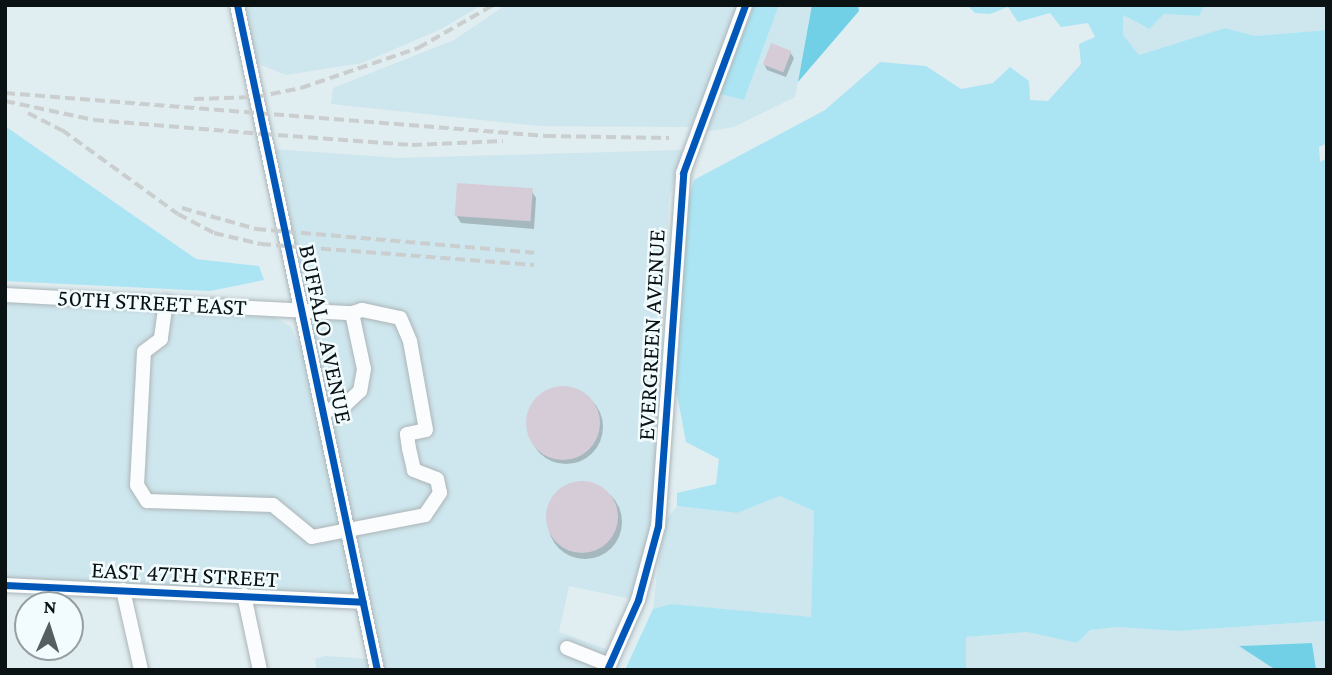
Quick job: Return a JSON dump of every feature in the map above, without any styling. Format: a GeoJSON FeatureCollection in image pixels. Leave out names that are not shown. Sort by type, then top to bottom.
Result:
{"type":"FeatureCollection","features":[{"type":"Feature","properties":{"kind":"street","name":"BUFFALO AVENUE"},"geometry":{"type":"LineString","coordinates":[[237,5],[377,670]]}},
{"type":"Feature","properties":{"kind":"street","name":"EVERGREEN AVENUE"},"geometry":{"type":"LineString","coordinates":[[608,667],[638,600],[658,526],[677,203],[682,173],[745,5]]}},
{"type":"Feature","properties":{"kind":"street","name":"50TH STREET EAST"},"geometry":{"type":"LineString","coordinates":[[5,295],[299,307],[352,313],[362,310],[400,318],[410,341],[426,430],[407,434],[409,449],[414,470],[437,479],[440,493],[425,515],[347,528]]}},
{"type":"Feature","properties":{"kind":"street"},"geometry":{"type":"LineString","coordinates":[[166,302],[161,339],[144,352],[137,485],[147,501],[274,505],[312,537],[347,528]]}},
{"type":"Feature","properties":{"kind":"street"},"geometry":{"type":"LineString","coordinates":[[323,412],[346,404],[360,391],[364,369],[352,313]]}},
{"type":"Feature","properties":{"kind":"street","name":"EAST 47TH STREET"},"geometry":{"type":"LineString","coordinates":[[5,585],[363,602]]}},
{"type":"Feature","properties":{"kind":"street"},"geometry":{"type":"LineString","coordinates":[[123,590],[141,670]]}},
{"type":"Feature","properties":{"kind":"street"},"geometry":{"type":"LineString","coordinates":[[244,595],[260,670]]}},
{"type":"Feature","properties":{"kind":"street"},"geometry":{"type":"LineString","coordinates":[[567,648],[608,667]]}},
{"type":"Feature","properties":{"kind":"shaded area"},"geometry":{"type":"Polygon","coordinates":[[[243,5],[482,5],[439,30],[362,63],[286,75],[254,62],[243,5]]]}},
{"type":"Feature","properties":{"kind":"shaded area"},"geometry":{"type":"Polygon","coordinates":[[[506,5],[738,5],[691,127],[539,126],[331,104],[333,88],[454,40],[506,5]]]}},
{"type":"Feature","properties":{"kind":"shaded area"},"geometry":{"type":"Polygon","coordinates":[[[754,5],[779,5],[744,100],[720,94],[754,5]]]}},
{"type":"Feature","properties":{"kind":"shaded area"},"geometry":{"type":"Polygon","coordinates":[[[779,5],[812,5],[795,97],[734,127],[703,132],[720,94],[744,100],[779,5]]]}},
{"type":"Feature","properties":{"kind":"shaded area"},"geometry":{"type":"Polygon","coordinates":[[[812,5],[858,5],[859,11],[798,82],[812,5]]]}},
{"type":"Feature","properties":{"kind":"shaded area"},"geometry":{"type":"Polygon","coordinates":[[[967,5],[1205,5],[1199,16],[1164,14],[1149,29],[1123,15],[1123,35],[1139,55],[1225,28],[1255,36],[1327,30],[1327,143],[1319,147],[1320,162],[1327,158],[1327,626],[1325,621],[1177,631],[1116,627],[1090,630],[1077,643],[1027,632],[966,637],[966,670],[625,670],[653,609],[671,604],[811,617],[814,511],[780,496],[737,513],[677,506],[677,493],[716,484],[719,459],[686,442],[676,389],[685,214],[694,180],[825,110],[880,62],[926,66],[961,89],[993,83],[1010,67],[1029,81],[1030,100],[1048,101],[1081,64],[1079,44],[1095,37],[1088,23],[1061,27],[1050,13],[1018,22],[1008,7],[990,14],[975,13],[967,5]]]}},
{"type":"Feature","properties":{"kind":"shaded area"},"geometry":{"type":"Polygon","coordinates":[[[1205,5],[1327,5],[1327,30],[1255,36],[1225,28],[1139,55],[1123,35],[1123,15],[1148,29],[1164,14],[1199,16],[1205,5]]]}},
{"type":"Feature","properties":{"kind":"shaded area"},"geometry":{"type":"Polygon","coordinates":[[[5,126],[196,259],[259,266],[264,280],[210,291],[5,281],[5,126]]]}},
{"type":"Feature","properties":{"kind":"shaded area"},"geometry":{"type":"Polygon","coordinates":[[[272,149],[399,158],[683,150],[669,198],[657,476],[647,545],[631,599],[569,586],[559,632],[609,650],[599,670],[385,670],[272,149]]]}},
{"type":"Feature","properties":{"kind":"shaded area"},"geometry":{"type":"Polygon","coordinates":[[[5,300],[144,306],[151,313],[274,317],[290,326],[306,359],[354,596],[5,581],[5,300]]]}},
{"type":"Feature","properties":{"kind":"shaded area"},"geometry":{"type":"Polygon","coordinates":[[[780,496],[814,511],[811,618],[671,604],[653,609],[663,523],[677,506],[737,513],[780,496]]]}},
{"type":"Feature","properties":{"kind":"shaded area"},"geometry":{"type":"Polygon","coordinates":[[[1326,621],[1327,670],[1316,670],[1312,643],[1240,646],[1276,670],[966,670],[966,637],[1027,632],[1077,643],[1090,630],[1116,627],[1177,631],[1326,621]]]}},
{"type":"Feature","properties":{"kind":"shaded area"},"geometry":{"type":"Polygon","coordinates":[[[1312,643],[1316,670],[1276,670],[1239,646],[1312,643]]]}},
{"type":"Feature","properties":{"kind":"shaded area"},"geometry":{"type":"Polygon","coordinates":[[[325,656],[368,659],[371,670],[317,670],[315,659],[325,656]]]}},
{"type":"Feature","properties":{"kind":"building"},"geometry":{"type":"Polygon","coordinates":[[[771,43],[792,51],[783,72],[763,64],[771,43]]]}},
{"type":"Feature","properties":{"kind":"building"},"geometry":{"type":"Polygon","coordinates":[[[457,183],[533,188],[531,221],[455,216],[457,183]]]}},
{"type":"Feature","properties":{"kind":"building"},"geometry":{"type":"Polygon","coordinates":[[[563,386],[577,389],[589,397],[597,409],[600,423],[597,437],[589,449],[577,457],[563,460],[549,457],[537,449],[529,437],[526,423],[529,409],[537,397],[549,389],[563,386]]]}},
{"type":"Feature","properties":{"kind":"building"},"geometry":{"type":"Polygon","coordinates":[[[589,481],[608,491],[616,503],[616,531],[608,543],[596,551],[575,553],[556,543],[548,531],[546,510],[556,491],[568,483],[589,481]]]}},
{"type":"Feature","properties":{"kind":"railway"},"geometry":{"type":"LineString","coordinates":[[194,99],[256,97],[301,88],[418,48],[493,5]]}},
{"type":"Feature","properties":{"kind":"railway"},"geometry":{"type":"LineString","coordinates":[[5,93],[546,136],[669,138]]}},
{"type":"Feature","properties":{"kind":"railway"},"geometry":{"type":"LineString","coordinates":[[5,101],[94,120],[263,134],[412,145],[503,141]]}},
{"type":"Feature","properties":{"kind":"railway"},"geometry":{"type":"LineString","coordinates":[[28,113],[62,130],[178,214],[214,233],[261,244],[534,265]]}},
{"type":"Feature","properties":{"kind":"railway"},"geometry":{"type":"LineString","coordinates":[[182,208],[256,229],[534,253]]}},
{"type":"Feature","properties":{"kind":"cycle path"},"geometry":{"type":"LineString","coordinates":[[237,5],[377,670]]}},
{"type":"Feature","properties":{"kind":"cycle path"},"geometry":{"type":"LineString","coordinates":[[607,670],[638,600],[658,526],[683,173],[745,5]]}},
{"type":"Feature","properties":{"kind":"cycle path"},"geometry":{"type":"LineString","coordinates":[[5,585],[363,602]]}}]}
